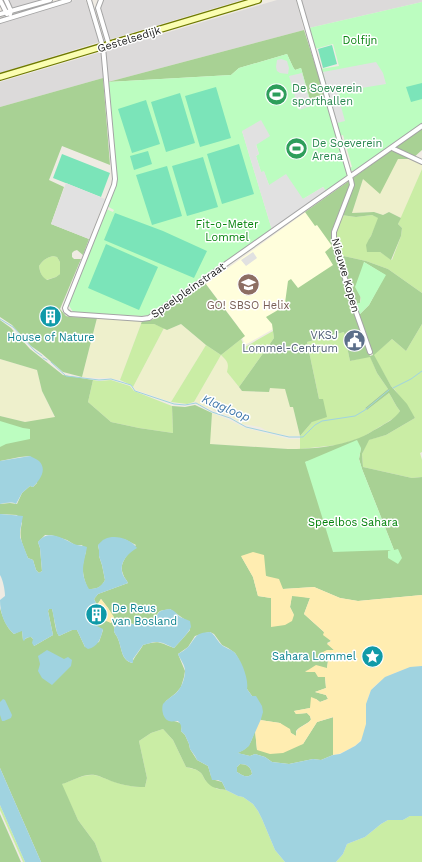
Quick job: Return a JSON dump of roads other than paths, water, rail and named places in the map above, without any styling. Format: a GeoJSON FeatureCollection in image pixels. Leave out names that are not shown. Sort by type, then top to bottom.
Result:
{"type":"FeatureCollection","features":[{"type":"Feature","properties":{"kind":"main road","name":"Gestelsedijk"},"geometry":{"type":"LineString","coordinates":[[0,77],[258,0]]}},
{"type":"Feature","properties":{"kind":"street"},"geometry":{"type":"LineString","coordinates":[[0,0],[5,13],[10,18]]}},
{"type":"Feature","properties":{"kind":"street"},"geometry":{"type":"LineString","coordinates":[[6,0],[11,11],[10,18]]}},
{"type":"Feature","properties":{"kind":"street"},"geometry":{"type":"LineString","coordinates":[[0,14],[50,0]]}},
{"type":"Feature","properties":{"kind":"street"},"geometry":{"type":"LineString","coordinates":[[0,21],[55,2],[69,0]]}},
{"type":"Feature","properties":{"kind":"street"},"geometry":{"type":"LineString","coordinates":[[89,0],[106,46]]}},
{"type":"Feature","properties":{"kind":"street"},"geometry":{"type":"LineString","coordinates":[[101,0],[98,8],[106,46]]}},
{"type":"Feature","properties":{"kind":"street"},"geometry":{"type":"LineString","coordinates":[[298,0],[350,176]]}},
{"type":"Feature","properties":{"kind":"street"},"geometry":{"type":"LineString","coordinates":[[92,10],[98,8]]}},
{"type":"Feature","properties":{"kind":"street","name":"Speelpleinstraat"},"geometry":{"type":"LineString","coordinates":[[106,46],[115,179],[114,186],[71,290],[65,308],[70,314],[142,319],[149,318],[422,126]]}},
{"type":"Feature","properties":{"kind":"street"},"geometry":{"type":"LineString","coordinates":[[392,147],[422,162]]}},
{"type":"Feature","properties":{"kind":"street","name":"Nieuwe Kopen"},"geometry":{"type":"LineString","coordinates":[[350,176],[352,185],[334,232],[334,241],[370,352]]}},
{"type":"Feature","properties":{"kind":"water"},"geometry":{"type":"Polygon","coordinates":[[[30,456],[42,464],[43,472],[40,479],[33,487],[30,486],[22,493],[16,504],[10,502],[0,504],[0,461],[30,456]]]}},
{"type":"Feature","properties":{"kind":"water"},"geometry":{"type":"Polygon","coordinates":[[[0,514],[23,516],[20,537],[28,558],[33,560],[36,570],[39,573],[42,571],[38,542],[44,537],[51,535],[62,538],[76,545],[87,547],[83,573],[89,589],[98,587],[105,580],[98,545],[104,539],[113,537],[122,538],[131,542],[137,548],[127,556],[122,566],[123,575],[128,583],[98,594],[94,599],[96,603],[89,622],[103,629],[97,644],[88,649],[85,647],[77,630],[72,630],[59,636],[52,609],[49,609],[48,611],[53,635],[34,646],[32,643],[33,639],[31,637],[26,638],[24,641],[22,631],[14,634],[8,627],[3,618],[0,605],[0,600],[5,596],[4,585],[0,575],[0,514]]]}},
{"type":"Feature","properties":{"kind":"water"},"geometry":{"type":"Polygon","coordinates":[[[170,609],[180,617],[190,621],[191,627],[188,633],[174,648],[163,643],[154,642],[143,645],[133,659],[133,663],[126,660],[122,654],[118,638],[114,631],[116,625],[122,620],[139,625],[147,623],[155,618],[158,613],[170,609]]]}},
{"type":"Feature","properties":{"kind":"water"},"geometry":{"type":"Polygon","coordinates":[[[210,632],[224,647],[233,651],[237,655],[246,675],[247,689],[252,696],[256,696],[262,706],[263,712],[261,719],[249,746],[238,753],[250,756],[255,754],[265,757],[272,762],[289,764],[313,759],[321,760],[340,754],[355,746],[361,741],[366,724],[366,704],[371,690],[385,677],[410,667],[422,666],[422,816],[410,816],[403,820],[388,820],[365,837],[347,844],[343,854],[336,862],[285,862],[275,850],[262,819],[253,804],[243,797],[226,790],[222,782],[212,780],[208,766],[197,760],[190,749],[185,735],[181,731],[180,723],[178,721],[167,720],[163,714],[163,704],[181,687],[184,677],[184,667],[178,654],[189,646],[199,634],[210,632]],[[242,764],[237,767],[237,772],[246,776],[252,774],[247,765],[242,764]]]}},
{"type":"Feature","properties":{"kind":"water"},"geometry":{"type":"Polygon","coordinates":[[[47,650],[64,659],[68,657],[72,660],[71,666],[52,685],[42,678],[38,671],[40,664],[38,656],[47,650]]]}},
{"type":"Feature","properties":{"kind":"water"},"geometry":{"type":"Polygon","coordinates":[[[3,699],[5,700],[12,715],[11,718],[2,721],[0,715],[0,702],[3,699]]]}},
{"type":"Feature","properties":{"kind":"water"},"geometry":{"type":"Polygon","coordinates":[[[0,768],[41,862],[25,862],[0,805],[0,768]]]}},
{"type":"Feature","properties":{"kind":"waterway","name":"Klagloop"},"geometry":{"type":"LineString","coordinates":[[0,319],[13,327],[35,351],[42,356]]}},
{"type":"Feature","properties":{"kind":"waterway","name":"Klagloop"},"geometry":{"type":"LineString","coordinates":[[43,358],[47,360]]}},
{"type":"Feature","properties":{"kind":"waterway","name":"Klagloop"},"geometry":{"type":"LineString","coordinates":[[51,362],[66,376],[99,380],[111,379],[131,385],[135,391],[174,404],[185,405],[196,403],[246,427],[289,437],[303,437],[315,425],[322,421],[355,416],[365,410],[389,390]]}},
{"type":"Feature","properties":{"kind":"waterway","name":"Klagloop"},"geometry":{"type":"LineString","coordinates":[[393,388],[411,379],[422,371]]}},
{"type":"Feature","properties":{"kind":"place","name":"De Soeverein sporthallen"},"geometry":{"type":"Point","coordinates":[276,94]}},
{"type":"Feature","properties":{"kind":"place","name":"De Soeverein Arena"},"geometry":{"type":"Point","coordinates":[296,149]}},
{"type":"Feature","properties":{"kind":"place","name":"GO! SBSO Helix"},"geometry":{"type":"Point","coordinates":[248,285]}},
{"type":"Feature","properties":{"kind":"place","name":"House of Nature"},"geometry":{"type":"Point","coordinates":[51,317]}},
{"type":"Feature","properties":{"kind":"place","name":"VKSJ Lommel-Centrum"},"geometry":{"type":"Point","coordinates":[354,341]}},
{"type":"Feature","properties":{"kind":"place","name":"De Reus van Bosland"},"geometry":{"type":"Point","coordinates":[96,614]}},
{"type":"Feature","properties":{"kind":"place","name":"Sahara Lommel"},"geometry":{"type":"Point","coordinates":[372,656]}},
{"type":"Feature","properties":{"kind":"park label","name":"Dolfijn"},"geometry":{"type":"Point","coordinates":[360,40]}},
{"type":"Feature","properties":{"kind":"park label","name":"Fit-o-Meter Lommel"},"geometry":{"type":"Point","coordinates":[227,230]}},
{"type":"Feature","properties":{"kind":"park label","name":"Speelbos Sahara"},"geometry":{"type":"Point","coordinates":[353,522]}}]}
